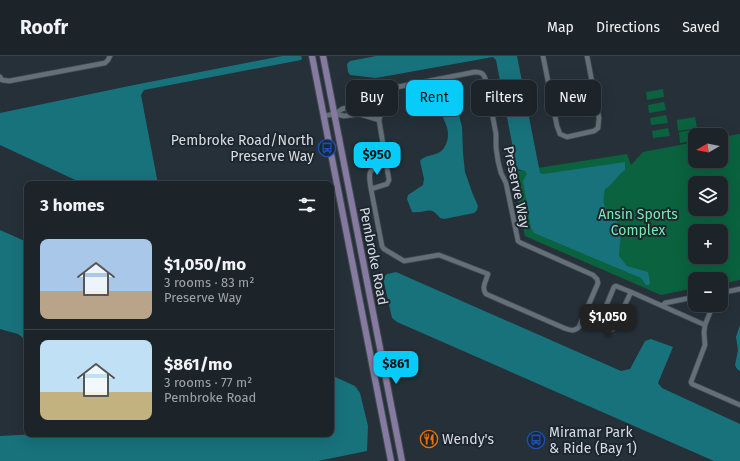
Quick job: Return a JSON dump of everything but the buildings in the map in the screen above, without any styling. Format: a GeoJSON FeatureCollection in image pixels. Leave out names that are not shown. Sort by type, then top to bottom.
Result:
{"type":"FeatureCollection","features":[{"type":"Feature","properties":{"kind":"main road","name":"Pembroke Road"},"geometry":{"type":"LineString","coordinates":[[312,56],[390,461]]}},
{"type":"Feature","properties":{"kind":"main road","name":"Pembroke Road"},"geometry":{"type":"LineString","coordinates":[[323,56],[402,461]]}},
{"type":"Feature","properties":{"kind":"main road"},"geometry":{"type":"LineString","coordinates":[[362,315],[373,313]]}},
{"type":"Feature","properties":{"kind":"street"},"geometry":{"type":"LineString","coordinates":[[543,56],[557,126],[560,134],[567,136],[594,131],[598,128],[599,118],[588,56]]}},
{"type":"Feature","properties":{"kind":"street"},"geometry":{"type":"LineString","coordinates":[[1,78],[9,81],[105,62],[109,58]]}},
{"type":"Feature","properties":{"kind":"street","name":"Preserve Way"},"geometry":{"type":"LineString","coordinates":[[380,116],[379,120],[389,180],[387,184],[371,189],[382,246],[384,249],[404,261],[439,255],[488,274],[483,287],[486,294],[572,331],[579,328],[598,283],[597,279],[593,275],[518,241],[506,183],[501,173],[498,161],[496,134],[484,76],[482,73],[475,72],[398,87]]}},
{"type":"Feature","properties":{"kind":"street"},"geometry":{"type":"LineString","coordinates":[[335,114],[339,110],[346,108]]}},
{"type":"Feature","properties":{"kind":"street"},"geometry":{"type":"LineString","coordinates":[[323,116],[335,114],[346,116]]}},
{"type":"Feature","properties":{"kind":"street"},"geometry":{"type":"LineString","coordinates":[[367,116],[379,120]]}},
{"type":"Feature","properties":{"kind":"street"},"geometry":{"type":"LineString","coordinates":[[371,189],[369,175],[370,171],[374,168],[386,165]]}},
{"type":"Feature","properties":{"kind":"street"},"geometry":{"type":"LineString","coordinates":[[631,292],[614,328],[611,330],[600,325],[614,287],[619,286],[705,325]]}},
{"type":"Feature","properties":{"kind":"street"},"geometry":{"type":"LineString","coordinates":[[728,291],[740,289]]}},
{"type":"Feature","properties":{"kind":"street"},"geometry":{"type":"LineString","coordinates":[[662,305],[665,303],[688,298]]}},
{"type":"Feature","properties":{"kind":"street"},"geometry":{"type":"LineString","coordinates":[[710,312],[705,325],[705,345],[691,382],[692,384],[740,405]]}},
{"type":"Feature","properties":{"kind":"green space"},"geometry":{"type":"Polygon","coordinates":[[[663,89],[664,97],[647,100],[646,92],[663,89]]]}},
{"type":"Feature","properties":{"kind":"green space"},"geometry":{"type":"Polygon","coordinates":[[[664,102],[666,110],[649,113],[648,105],[664,102]]]}},
{"type":"Feature","properties":{"kind":"green space"},"geometry":{"type":"Polygon","coordinates":[[[666,115],[668,123],[651,125],[650,118],[666,115]]]}},
{"type":"Feature","properties":{"kind":"green space"},"geometry":{"type":"Polygon","coordinates":[[[695,117],[697,128],[688,128],[688,129],[678,131],[677,120],[695,117]]]}},
{"type":"Feature","properties":{"kind":"green space"},"geometry":{"type":"Polygon","coordinates":[[[668,128],[670,136],[653,138],[652,131],[668,128]]]}},
{"type":"Feature","properties":{"kind":"green space"},"geometry":{"type":"Polygon","coordinates":[[[688,130],[688,141],[680,143],[679,132],[688,130]]]}},
{"type":"Feature","properties":{"kind":"green space","name":"Ansin Sports Complex"},"geometry":{"type":"Polygon","coordinates":[[[740,134],[740,280],[728,283],[728,272],[688,272],[688,289],[661,295],[525,236],[512,172],[627,154],[631,165],[643,152],[688,143],[688,168],[728,168],[728,136],[740,134]]]}},
{"type":"Feature","properties":{"kind":"water"},"geometry":{"type":"Polygon","coordinates":[[[282,56],[301,56],[302,58],[301,60],[144,90],[141,95],[157,181],[78,181],[0,145],[0,113],[282,56]]]}},
{"type":"Feature","properties":{"kind":"water"},"geometry":{"type":"Polygon","coordinates":[[[376,56],[517,56],[522,80],[500,80],[496,60],[493,57],[376,78],[350,75],[347,64],[350,61],[376,56]]]}},
{"type":"Feature","properties":{"kind":"water"},"geometry":{"type":"Polygon","coordinates":[[[443,116],[459,116],[462,127],[465,172],[478,206],[474,213],[444,219],[440,218],[430,210],[412,212],[407,199],[408,195],[423,185],[424,179],[420,161],[440,152],[445,147],[448,140],[448,132],[443,116]]]}},
{"type":"Feature","properties":{"kind":"water"},"geometry":{"type":"Polygon","coordinates":[[[507,116],[529,116],[540,173],[543,174],[625,162],[625,170],[605,189],[604,204],[608,212],[618,222],[621,231],[619,256],[627,266],[648,272],[650,282],[649,285],[646,285],[641,278],[534,233],[531,228],[523,181],[527,174],[525,171],[517,169],[507,116]]]}},
{"type":"Feature","properties":{"kind":"water"},"geometry":{"type":"Polygon","coordinates":[[[0,230],[24,241],[24,339],[18,334],[0,329],[0,230]]]}},
{"type":"Feature","properties":{"kind":"water"},"geometry":{"type":"Polygon","coordinates":[[[396,272],[621,371],[630,369],[645,341],[651,339],[673,347],[658,383],[662,388],[740,424],[740,461],[714,461],[397,322],[392,318],[383,278],[387,274],[396,272]]]}},
{"type":"Feature","properties":{"kind":"water"},"geometry":{"type":"Polygon","coordinates":[[[740,325],[740,371],[735,365],[738,350],[736,337],[740,325]]]}},
{"type":"Feature","properties":{"kind":"water"},"geometry":{"type":"Polygon","coordinates":[[[334,376],[355,386],[360,393],[368,426],[367,451],[318,461],[0,461],[0,436],[24,435],[24,437],[334,437],[334,376]]]}},
{"type":"Feature","properties":{"kind":"place","name":"Pembroke Road/North Preserve Way"},"geometry":{"type":"Point","coordinates":[327,148]}},
{"type":"Feature","properties":{"kind":"place","name":"Wendy's"},"geometry":{"type":"Point","coordinates":[429,439]}},
{"type":"Feature","properties":{"kind":"place","name":"Miramar Park & Ride (Bay 1)"},"geometry":{"type":"Point","coordinates":[536,440]}}]}
